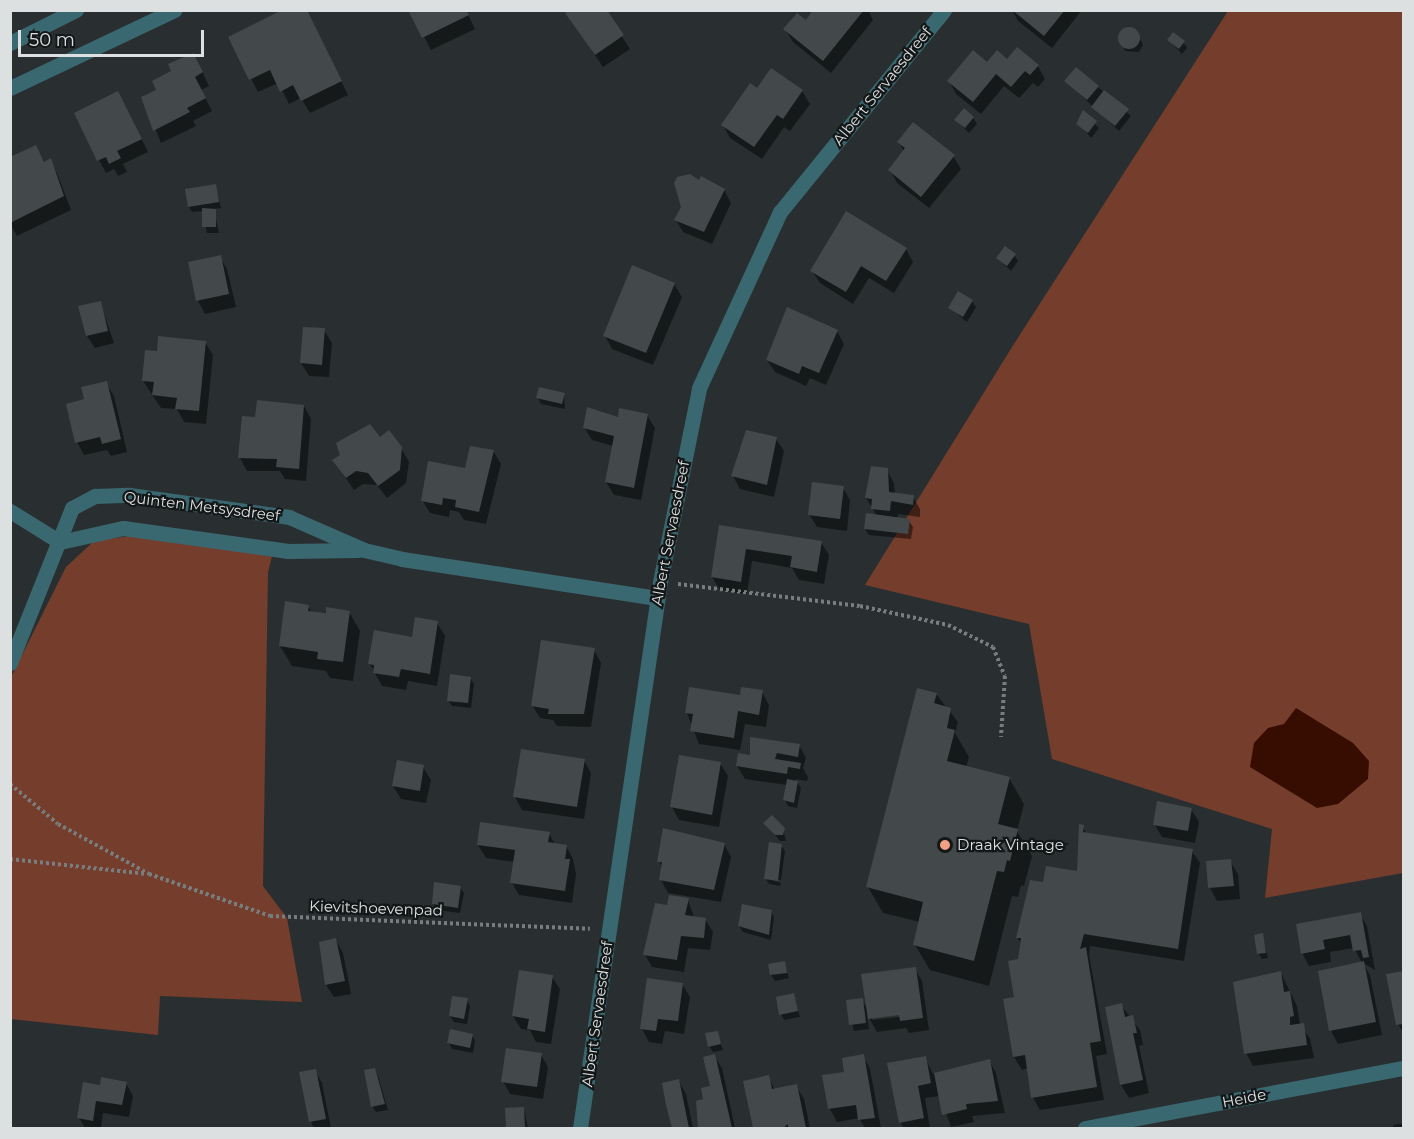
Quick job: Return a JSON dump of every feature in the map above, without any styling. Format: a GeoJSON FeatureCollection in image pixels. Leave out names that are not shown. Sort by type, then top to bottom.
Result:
{"type":"FeatureCollection","features":[{"type":"Feature","properties":{"kind":"street"},"geometry":{"type":"LineString","coordinates":[[10,43],[76,10]]}},
{"type":"Feature","properties":{"kind":"street"},"geometry":{"type":"LineString","coordinates":[[10,88],[151,16],[174,10]]}},
{"type":"Feature","properties":{"kind":"street","name":"Albert Servaesdreef"},"geometry":{"type":"LineString","coordinates":[[580,1128],[657,598],[699,388],[780,212],[944,10]]}},
{"type":"Feature","properties":{"kind":"street","name":"Quinten Metsysdreef"},"geometry":{"type":"LineString","coordinates":[[10,663],[72,508],[95,496],[129,495],[289,517],[364,550]]}},
{"type":"Feature","properties":{"kind":"street"},"geometry":{"type":"LineString","coordinates":[[10,511],[60,542]]}},
{"type":"Feature","properties":{"kind":"street","name":"Quinten Metsysdreef"},"geometry":{"type":"LineString","coordinates":[[60,542],[123,528],[288,551],[364,550],[657,598]]}},
{"type":"Feature","properties":{"kind":"street","name":"Heide"},"geometry":{"type":"LineString","coordinates":[[1085,1128],[1404,1068]]}},
{"type":"Feature","properties":{"kind":"path"},"geometry":{"type":"LineString","coordinates":[[660,582],[860,606],[948,625],[993,647],[1005,685],[1002,737]]}},
{"type":"Feature","properties":{"kind":"path","name":"Kievitshoevenpad"},"geometry":{"type":"LineString","coordinates":[[10,784],[58,824],[149,874],[270,916],[609,930]]}},
{"type":"Feature","properties":{"kind":"path","name":"Kievitshoevenpad"},"geometry":{"type":"LineString","coordinates":[[10,859],[149,874]]}},
{"type":"Feature","properties":{"kind":"shaded area"},"geometry":{"type":"Polygon","coordinates":[[[1228,11],[1403,11],[1403,873],[1265,898],[1272,829],[1052,759],[1029,624],[865,585],[1012,347],[1228,11]]]}},
{"type":"Feature","properties":{"kind":"shaded area"},"geometry":{"type":"Polygon","coordinates":[[[130,536],[272,556],[268,573],[263,886],[287,918],[302,1002],[160,996],[158,1035],[11,1019],[10,679],[66,567],[94,541],[130,536]]]}},
{"type":"Feature","properties":{"kind":"shaded area"},"geometry":{"type":"Polygon","coordinates":[[[1296,708],[1353,743],[1369,761],[1368,779],[1338,804],[1317,808],[1250,767],[1254,743],[1268,728],[1284,724],[1296,708]]]}},
{"type":"Feature","properties":{"kind":"building"},"geometry":{"type":"Polygon","coordinates":[[[282,10],[307,10],[342,81],[301,101],[293,85],[280,92],[270,70],[249,80],[228,37],[282,10]]]}},
{"type":"Feature","properties":{"kind":"building"},"geometry":{"type":"Polygon","coordinates":[[[408,10],[466,10],[469,15],[422,38],[408,10]]]}},
{"type":"Feature","properties":{"kind":"building"},"geometry":{"type":"Polygon","coordinates":[[[569,10],[607,10],[624,35],[595,55],[565,13],[569,10]]]}},
{"type":"Feature","properties":{"kind":"building"},"geometry":{"type":"Polygon","coordinates":[[[813,10],[864,10],[823,61],[783,29],[797,13],[806,20],[813,10]]]}},
{"type":"Feature","properties":{"kind":"building"},"geometry":{"type":"Polygon","coordinates":[[[1012,10],[1065,10],[1044,36],[1012,10]]]}},
{"type":"Feature","properties":{"kind":"building"},"geometry":{"type":"Polygon","coordinates":[[[1129,27],[1137,30],[1140,38],[1137,46],[1129,49],[1121,46],[1118,38],[1121,30],[1129,27]]]}},
{"type":"Feature","properties":{"kind":"building"},"geometry":{"type":"Polygon","coordinates":[[[1173,32],[1185,41],[1179,49],[1167,40],[1173,32]]]}},
{"type":"Feature","properties":{"kind":"building"},"geometry":{"type":"Polygon","coordinates":[[[1017,47],[1039,65],[1030,75],[1025,71],[1011,87],[996,74],[973,102],[947,81],[973,50],[987,62],[997,50],[1007,59],[1017,47]]]}},
{"type":"Feature","properties":{"kind":"building"},"geometry":{"type":"Polygon","coordinates":[[[193,53],[203,72],[195,77],[206,98],[187,108],[190,112],[153,131],[141,97],[156,90],[152,81],[171,71],[168,64],[193,53]]]}},
{"type":"Feature","properties":{"kind":"building"},"geometry":{"type":"Polygon","coordinates":[[[1076,67],[1099,86],[1087,100],[1064,81],[1076,67]]]}},
{"type":"Feature","properties":{"kind":"building"},"geometry":{"type":"Polygon","coordinates":[[[771,68],[803,90],[783,119],[777,115],[754,147],[721,125],[750,83],[757,88],[771,68]]]}},
{"type":"Feature","properties":{"kind":"building"},"geometry":{"type":"Polygon","coordinates":[[[1104,90],[1129,109],[1115,126],[1091,107],[1104,90]]]}},
{"type":"Feature","properties":{"kind":"building"},"geometry":{"type":"Polygon","coordinates":[[[118,91],[142,139],[117,151],[121,158],[109,164],[106,157],[97,161],[74,113],[118,91]]]}},
{"type":"Feature","properties":{"kind":"building"},"geometry":{"type":"Polygon","coordinates":[[[964,108],[974,117],[965,128],[954,120],[964,108]]]}},
{"type":"Feature","properties":{"kind":"building"},"geometry":{"type":"Polygon","coordinates":[[[1083,110],[1097,121],[1088,133],[1076,124],[1083,110]]]}},
{"type":"Feature","properties":{"kind":"building"},"geometry":{"type":"Polygon","coordinates":[[[913,122],[955,155],[921,197],[888,170],[905,148],[897,142],[913,122]]]}},
{"type":"Feature","properties":{"kind":"building"},"geometry":{"type":"Polygon","coordinates":[[[36,145],[44,162],[51,158],[64,196],[10,223],[10,157],[36,145]]]}},
{"type":"Feature","properties":{"kind":"building"},"geometry":{"type":"Polygon","coordinates":[[[690,174],[699,180],[701,176],[725,189],[704,232],[674,220],[681,207],[674,183],[677,177],[690,174]]]}},
{"type":"Feature","properties":{"kind":"building"},"geometry":{"type":"Polygon","coordinates":[[[216,184],[219,202],[188,207],[185,189],[216,184]]]}},
{"type":"Feature","properties":{"kind":"building"},"geometry":{"type":"Polygon","coordinates":[[[202,208],[216,209],[216,227],[202,227],[202,208]]]}},
{"type":"Feature","properties":{"kind":"building"},"geometry":{"type":"Polygon","coordinates":[[[846,211],[907,248],[886,281],[861,266],[846,292],[810,271],[846,211]]]}},
{"type":"Feature","properties":{"kind":"building"},"geometry":{"type":"Polygon","coordinates":[[[1005,246],[1016,254],[1007,266],[996,258],[1005,246]]]}},
{"type":"Feature","properties":{"kind":"building"},"geometry":{"type":"Polygon","coordinates":[[[221,255],[229,294],[196,301],[188,262],[221,255]]]}},
{"type":"Feature","properties":{"kind":"building"},"geometry":{"type":"Polygon","coordinates":[[[632,265],[675,283],[646,353],[603,336],[632,265]]]}},
{"type":"Feature","properties":{"kind":"building"},"geometry":{"type":"Polygon","coordinates":[[[958,291],[973,300],[963,317],[948,308],[958,291]]]}},
{"type":"Feature","properties":{"kind":"building"},"geometry":{"type":"Polygon","coordinates":[[[101,301],[108,331],[86,336],[78,306],[101,301]]]}},
{"type":"Feature","properties":{"kind":"building"},"geometry":{"type":"Polygon","coordinates":[[[787,307],[838,330],[819,373],[802,366],[799,374],[766,360],[787,307]]]}},
{"type":"Feature","properties":{"kind":"building"},"geometry":{"type":"Polygon","coordinates":[[[303,327],[325,328],[322,365],[300,363],[303,327]]]}},
{"type":"Feature","properties":{"kind":"building"},"geometry":{"type":"Polygon","coordinates":[[[158,336],[206,341],[199,411],[175,409],[177,398],[152,395],[154,382],[142,381],[145,350],[157,351],[158,336]]]}},
{"type":"Feature","properties":{"kind":"building"},"geometry":{"type":"Polygon","coordinates":[[[107,381],[121,439],[102,444],[100,437],[75,443],[66,404],[84,399],[81,387],[107,381]]]}},
{"type":"Feature","properties":{"kind":"building"},"geometry":{"type":"Polygon","coordinates":[[[539,387],[565,393],[562,404],[536,398],[539,387]]]}},
{"type":"Feature","properties":{"kind":"building"},"geometry":{"type":"Polygon","coordinates":[[[257,400],[304,405],[299,469],[276,467],[277,459],[238,458],[242,416],[255,417],[257,400]]]}},
{"type":"Feature","properties":{"kind":"building"},"geometry":{"type":"Polygon","coordinates":[[[587,407],[618,417],[619,408],[648,414],[634,488],[605,482],[614,436],[583,428],[587,407]]]}},
{"type":"Feature","properties":{"kind":"building"},"geometry":{"type":"Polygon","coordinates":[[[370,424],[380,437],[389,430],[402,447],[400,470],[378,486],[368,473],[356,471],[346,478],[332,460],[340,455],[336,443],[370,424]]]}},
{"type":"Feature","properties":{"kind":"building"},"geometry":{"type":"Polygon","coordinates":[[[746,430],[777,437],[767,485],[731,476],[746,430]]]}},
{"type":"Feature","properties":{"kind":"building"},"geometry":{"type":"Polygon","coordinates":[[[470,446],[494,450],[479,512],[455,507],[456,500],[443,498],[442,505],[421,501],[428,461],[465,468],[470,446]]]}},
{"type":"Feature","properties":{"kind":"building"},"geometry":{"type":"Polygon","coordinates":[[[871,466],[888,468],[889,492],[914,495],[913,505],[891,501],[890,511],[871,509],[872,499],[865,498],[871,466]]]}},
{"type":"Feature","properties":{"kind":"building"},"geometry":{"type":"Polygon","coordinates":[[[812,482],[844,486],[840,519],[808,515],[812,482]]]}},
{"type":"Feature","properties":{"kind":"building"},"geometry":{"type":"Polygon","coordinates":[[[866,513],[910,519],[908,534],[864,529],[866,513]]]}},
{"type":"Feature","properties":{"kind":"building"},"geometry":{"type":"Polygon","coordinates":[[[719,525],[822,541],[817,572],[790,567],[792,556],[746,549],[741,582],[711,577],[719,525]]]}},
{"type":"Feature","properties":{"kind":"building"},"geometry":{"type":"Polygon","coordinates":[[[285,601],[309,605],[308,611],[326,613],[326,607],[350,611],[343,662],[317,659],[318,652],[279,646],[285,601]]]}},
{"type":"Feature","properties":{"kind":"building"},"geometry":{"type":"Polygon","coordinates":[[[415,617],[438,621],[430,674],[401,669],[399,677],[373,673],[374,665],[368,664],[374,630],[412,637],[415,617]]]}},
{"type":"Feature","properties":{"kind":"building"},"geometry":{"type":"Polygon","coordinates":[[[541,640],[595,648],[584,714],[548,714],[549,709],[531,706],[541,640]]]}},
{"type":"Feature","properties":{"kind":"building"},"geometry":{"type":"Polygon","coordinates":[[[450,674],[471,677],[468,703],[447,701],[450,674]]]}},
{"type":"Feature","properties":{"kind":"building"},"geometry":{"type":"Polygon","coordinates":[[[689,687],[740,695],[741,687],[763,690],[759,715],[738,711],[734,738],[690,731],[693,714],[685,713],[689,687]]]}},
{"type":"Feature","properties":{"kind":"building","name":"Draak Vintage"},"geometry":{"type":"Polygon","coordinates":[[[917,688],[937,693],[934,703],[951,708],[947,728],[955,730],[947,761],[1010,777],[998,824],[1018,829],[1010,861],[1007,860],[1004,872],[997,871],[974,961],[913,945],[923,902],[866,887],[917,688]]]}},
{"type":"Feature","properties":{"kind":"building"},"geometry":{"type":"Polygon","coordinates":[[[750,737],[800,744],[798,757],[777,753],[775,759],[801,763],[800,769],[788,767],[787,774],[736,766],[738,753],[750,755],[750,737]]]}},
{"type":"Feature","properties":{"kind":"building"},"geometry":{"type":"Polygon","coordinates":[[[521,749],[585,759],[577,807],[513,797],[521,749]]]}},
{"type":"Feature","properties":{"kind":"building"},"geometry":{"type":"Polygon","coordinates":[[[679,755],[721,762],[712,815],[670,807],[679,755]]]}},
{"type":"Feature","properties":{"kind":"building"},"geometry":{"type":"Polygon","coordinates":[[[397,760],[424,765],[420,791],[392,786],[397,760]]]}},
{"type":"Feature","properties":{"kind":"building"},"geometry":{"type":"Polygon","coordinates":[[[787,779],[798,781],[794,803],[783,800],[787,779]]]}},
{"type":"Feature","properties":{"kind":"building"},"geometry":{"type":"Polygon","coordinates":[[[1157,801],[1192,808],[1188,831],[1153,825],[1157,801]]]}},
{"type":"Feature","properties":{"kind":"building"},"geometry":{"type":"Polygon","coordinates":[[[772,815],[785,828],[783,835],[775,835],[763,823],[772,815]]]}},
{"type":"Feature","properties":{"kind":"building"},"geometry":{"type":"Polygon","coordinates":[[[480,822],[550,832],[548,842],[567,845],[565,859],[570,859],[565,891],[510,883],[515,850],[477,845],[480,822]]]}},
{"type":"Feature","properties":{"kind":"building"},"geometry":{"type":"Polygon","coordinates":[[[1079,824],[1084,825],[1083,832],[1193,849],[1178,949],[1084,934],[1080,949],[1086,947],[1101,1041],[1090,1043],[1097,1087],[1031,1098],[1025,1055],[1013,1057],[1003,999],[1014,997],[1008,961],[1018,959],[1021,938],[1016,938],[1030,880],[1043,882],[1046,866],[1077,871],[1079,824]]]}},
{"type":"Feature","properties":{"kind":"building"},"geometry":{"type":"Polygon","coordinates":[[[663,828],[725,843],[714,890],[659,880],[662,862],[657,862],[663,828]]]}},
{"type":"Feature","properties":{"kind":"building"},"geometry":{"type":"Polygon","coordinates":[[[769,842],[782,844],[778,881],[764,879],[769,842]]]}},
{"type":"Feature","properties":{"kind":"building"},"geometry":{"type":"Polygon","coordinates":[[[1231,859],[1234,886],[1208,888],[1206,861],[1231,859]]]}},
{"type":"Feature","properties":{"kind":"building"},"geometry":{"type":"Polygon","coordinates":[[[434,882],[461,886],[458,908],[432,904],[434,882]]]}},
{"type":"Feature","properties":{"kind":"building"},"geometry":{"type":"Polygon","coordinates":[[[669,895],[689,898],[685,915],[706,918],[704,938],[681,936],[677,960],[643,955],[655,903],[667,905],[669,895]]]}},
{"type":"Feature","properties":{"kind":"building"},"geometry":{"type":"Polygon","coordinates":[[[742,904],[772,910],[769,935],[738,926],[742,904]]]}},
{"type":"Feature","properties":{"kind":"building"},"geometry":{"type":"Polygon","coordinates":[[[1361,912],[1369,957],[1363,958],[1361,950],[1353,951],[1350,935],[1323,940],[1325,949],[1301,954],[1296,924],[1361,912]]]}},
{"type":"Feature","properties":{"kind":"building"},"geometry":{"type":"Polygon","coordinates":[[[1263,933],[1266,953],[1257,954],[1254,935],[1263,933]]]}},
{"type":"Feature","properties":{"kind":"building"},"geometry":{"type":"Polygon","coordinates":[[[336,938],[345,981],[325,985],[319,942],[336,938]]]}},
{"type":"Feature","properties":{"kind":"building"},"geometry":{"type":"Polygon","coordinates":[[[785,961],[787,973],[770,975],[768,964],[785,961]]]}},
{"type":"Feature","properties":{"kind":"building"},"geometry":{"type":"Polygon","coordinates":[[[1364,961],[1376,1022],[1329,1031],[1318,971],[1364,961]]]}},
{"type":"Feature","properties":{"kind":"building"},"geometry":{"type":"Polygon","coordinates":[[[916,967],[923,1018],[900,1021],[899,1015],[868,1019],[861,974],[916,967]]]}},
{"type":"Feature","properties":{"kind":"building"},"geometry":{"type":"Polygon","coordinates":[[[519,970],[553,975],[545,1032],[527,1029],[529,1019],[512,1016],[519,970]]]}},
{"type":"Feature","properties":{"kind":"building"},"geometry":{"type":"Polygon","coordinates":[[[1281,971],[1284,992],[1290,991],[1294,1016],[1290,1017],[1290,1025],[1304,1023],[1307,1045],[1244,1054],[1233,982],[1281,971]]]}},
{"type":"Feature","properties":{"kind":"building"},"geometry":{"type":"Polygon","coordinates":[[[1404,971],[1404,1024],[1396,1025],[1386,974],[1404,971]]]}},
{"type":"Feature","properties":{"kind":"building"},"geometry":{"type":"Polygon","coordinates":[[[647,978],[683,983],[678,1021],[658,1019],[656,1031],[640,1029],[647,978]]]}},
{"type":"Feature","properties":{"kind":"building"},"geometry":{"type":"Polygon","coordinates":[[[794,993],[798,1011],[779,1015],[776,997],[794,993]]]}},
{"type":"Feature","properties":{"kind":"building"},"geometry":{"type":"Polygon","coordinates":[[[452,996],[468,998],[464,1019],[449,1016],[452,996]]]}},
{"type":"Feature","properties":{"kind":"building"},"geometry":{"type":"Polygon","coordinates":[[[863,998],[866,1023],[849,1025],[846,1000],[863,998]]]}},
{"type":"Feature","properties":{"kind":"building"},"geometry":{"type":"Polygon","coordinates":[[[1122,1003],[1125,1017],[1133,1015],[1137,1033],[1133,1033],[1143,1080],[1120,1085],[1105,1007],[1122,1003]]]}},
{"type":"Feature","properties":{"kind":"building"},"geometry":{"type":"Polygon","coordinates":[[[450,1029],[473,1034],[470,1048],[447,1043],[450,1029]]]}},
{"type":"Feature","properties":{"kind":"building"},"geometry":{"type":"Polygon","coordinates":[[[718,1031],[721,1044],[708,1047],[705,1033],[718,1031]]]}},
{"type":"Feature","properties":{"kind":"building"},"geometry":{"type":"Polygon","coordinates":[[[506,1048],[542,1053],[537,1087],[501,1082],[506,1048]]]}},
{"type":"Feature","properties":{"kind":"building"},"geometry":{"type":"Polygon","coordinates":[[[715,1054],[732,1128],[698,1128],[696,1101],[703,1099],[701,1088],[710,1086],[703,1057],[715,1054]]]}},
{"type":"Feature","properties":{"kind":"building"},"geometry":{"type":"Polygon","coordinates":[[[864,1054],[875,1118],[858,1120],[856,1105],[828,1109],[822,1075],[844,1072],[842,1058],[864,1054]]]}},
{"type":"Feature","properties":{"kind":"building"},"geometry":{"type":"Polygon","coordinates":[[[926,1056],[931,1083],[918,1086],[924,1118],[899,1123],[887,1063],[926,1056]]]}},
{"type":"Feature","properties":{"kind":"building"},"geometry":{"type":"Polygon","coordinates":[[[990,1059],[998,1101],[966,1104],[967,1109],[942,1115],[934,1073],[990,1059]]]}},
{"type":"Feature","properties":{"kind":"building"},"geometry":{"type":"Polygon","coordinates":[[[375,1068],[385,1104],[371,1107],[364,1070],[375,1068]]]}},
{"type":"Feature","properties":{"kind":"building"},"geometry":{"type":"Polygon","coordinates":[[[316,1069],[326,1119],[309,1122],[299,1072],[316,1069]]]}},
{"type":"Feature","properties":{"kind":"building"},"geometry":{"type":"Polygon","coordinates":[[[769,1075],[772,1089],[797,1084],[806,1128],[788,1128],[788,1124],[783,1128],[753,1128],[743,1081],[769,1075]]]}},
{"type":"Feature","properties":{"kind":"building"},"geometry":{"type":"Polygon","coordinates":[[[101,1077],[127,1082],[122,1105],[96,1101],[93,1121],[77,1118],[83,1082],[100,1085],[101,1077]]]}},
{"type":"Feature","properties":{"kind":"building"},"geometry":{"type":"Polygon","coordinates":[[[679,1079],[689,1128],[672,1128],[666,1105],[662,1083],[679,1079]]]}},
{"type":"Feature","properties":{"kind":"building"},"geometry":{"type":"Polygon","coordinates":[[[524,1107],[525,1128],[506,1128],[505,1108],[524,1107]]]}},
{"type":"Feature","properties":{"kind":"place","name":"Draak Vintage"},"geometry":{"type":"Point","coordinates":[945,845]}}]}
